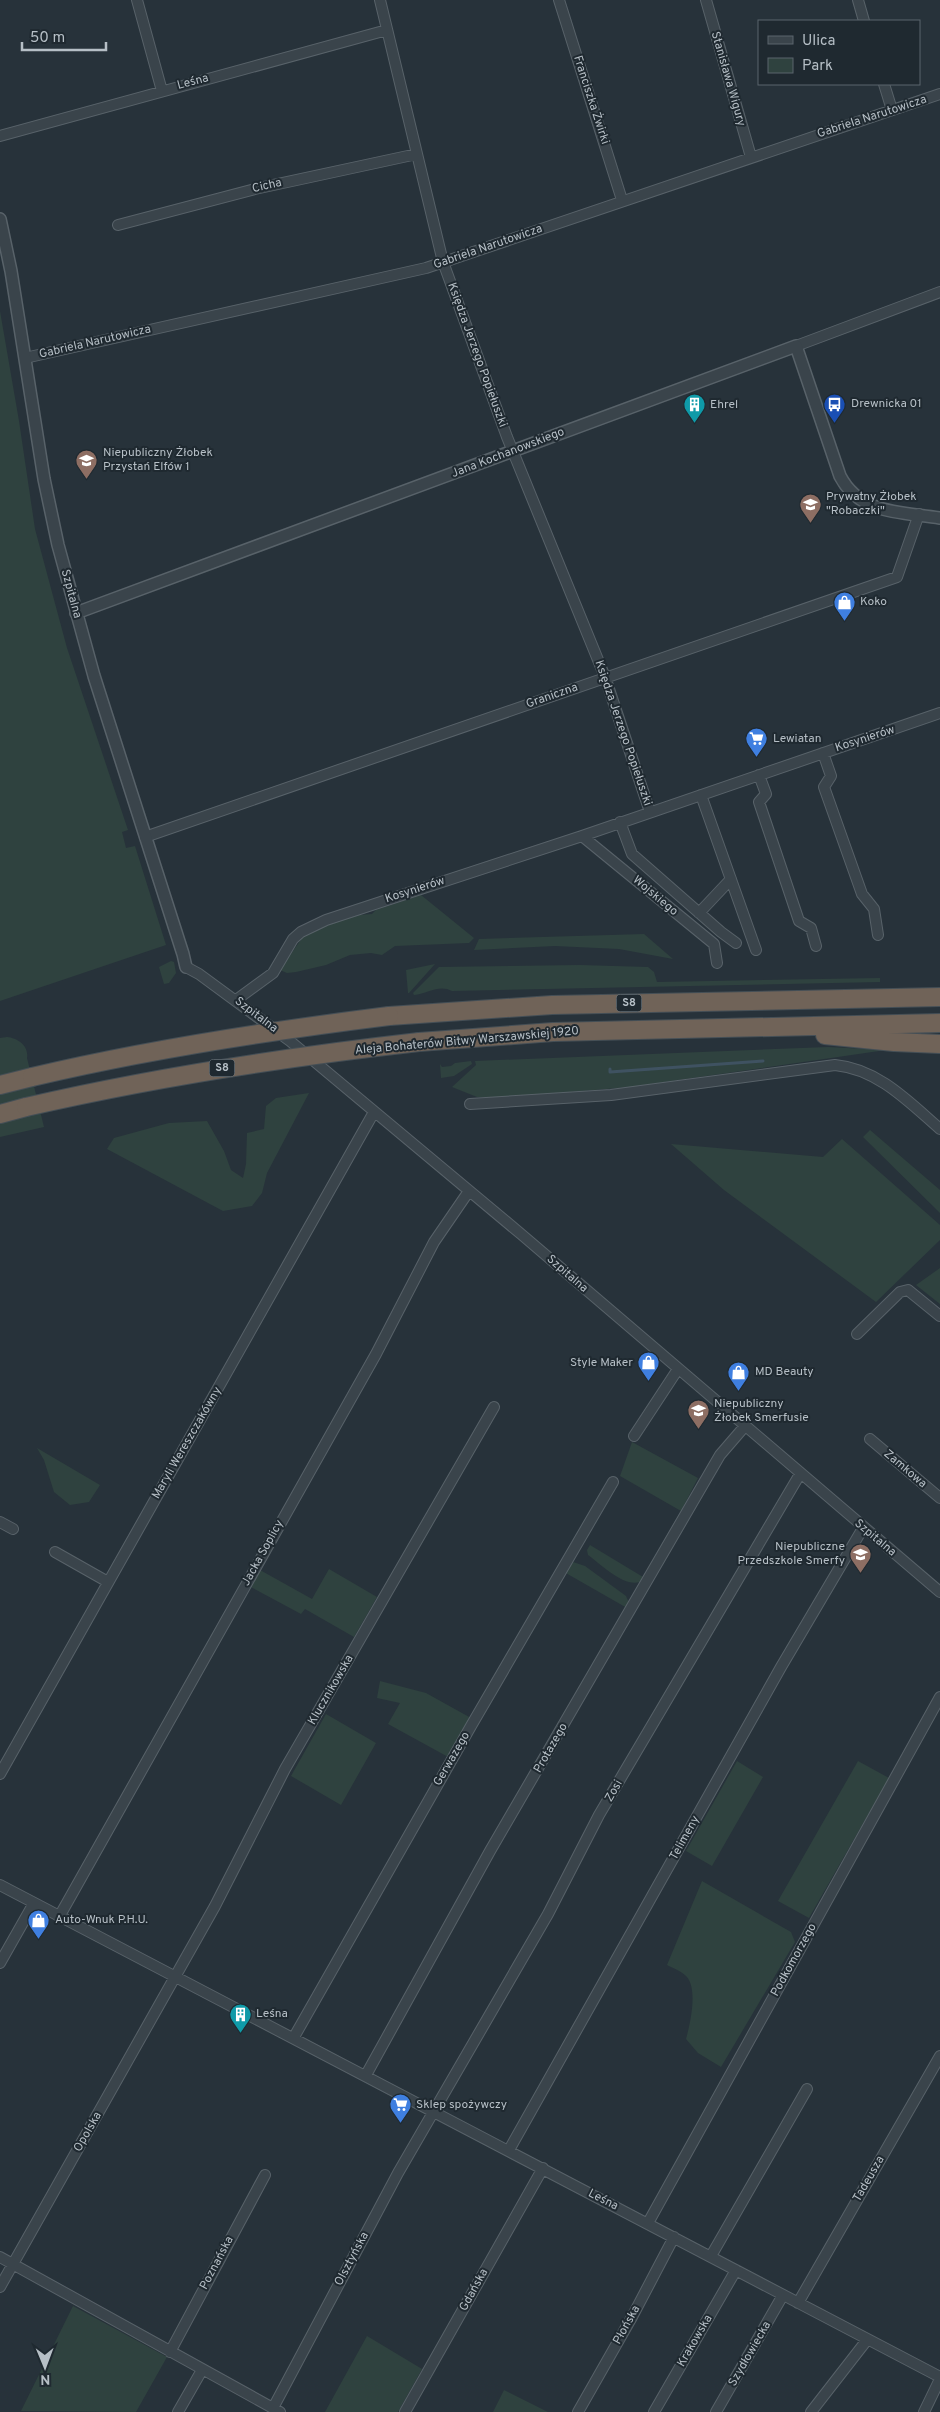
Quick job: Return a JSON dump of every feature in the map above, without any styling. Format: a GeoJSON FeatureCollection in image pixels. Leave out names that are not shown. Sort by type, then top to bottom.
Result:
{"type":"FeatureCollection","features":[{"type":"Feature","properties":{"kind":"highway","name":"S8"},"geometry":{"type":"LineString","coordinates":[[0,1085],[125,1055],[207,1040],[389,1016],[552,1005],[940,997]]}},
{"type":"Feature","properties":{"kind":"highway","name":"Aleja Bohaterów Bitwy Warszawskiej 1920"},"geometry":{"type":"LineString","coordinates":[[0,1114],[89,1092],[239,1065],[420,1042],[552,1032],[940,1023]]}},
{"type":"Feature","properties":{"kind":"highway"},"geometry":{"type":"LineString","coordinates":[[750,1027],[894,1042],[940,1044]]}},
{"type":"Feature","properties":{"kind":"street"},"geometry":{"type":"LineString","coordinates":[[137,0],[162,91]]}},
{"type":"Feature","properties":{"kind":"street","name":"Księdza Jerzego Popiełuszki"},"geometry":{"type":"LineString","coordinates":[[380,0],[443,262],[514,452],[605,677],[650,812]]}},
{"type":"Feature","properties":{"kind":"street","name":"Franciszka Żwirki"},"geometry":{"type":"LineString","coordinates":[[559,0],[622,200]]}},
{"type":"Feature","properties":{"kind":"street","name":"Stanisława Wigury"},"geometry":{"type":"LineString","coordinates":[[706,0],[751,158]]}},
{"type":"Feature","properties":{"kind":"street"},"geometry":{"type":"LineString","coordinates":[[858,0],[864,20]]}},
{"type":"Feature","properties":{"kind":"street","name":"Leśna"},"geometry":{"type":"LineString","coordinates":[[0,136],[387,30]]}},
{"type":"Feature","properties":{"kind":"street"},"geometry":{"type":"LineString","coordinates":[[884,85],[892,110]]}},
{"type":"Feature","properties":{"kind":"street","name":"Gabriela Narutowicza"},"geometry":{"type":"LineString","coordinates":[[25,358],[443,262],[940,94]]}},
{"type":"Feature","properties":{"kind":"street","name":"Cicha"},"geometry":{"type":"LineString","coordinates":[[118,225],[254,189],[417,154]]}},
{"type":"Feature","properties":{"kind":"street","name":"Szpitalna"},"geometry":{"type":"LineString","coordinates":[[0,220],[11,271],[49,503],[76,613],[185,963],[290,1041],[940,1592]]}},
{"type":"Feature","properties":{"kind":"street","name":"Jana Kochanowskiego"},"geometry":{"type":"LineString","coordinates":[[76,613],[514,452],[940,292]]}},
{"type":"Feature","properties":{"kind":"street"},"geometry":{"type":"LineString","coordinates":[[796,346],[844,484],[867,505],[940,518]]}},
{"type":"Feature","properties":{"kind":"street","name":"Graniczna"},"geometry":{"type":"LineString","coordinates":[[145,837],[897,577],[919,514]]}},
{"type":"Feature","properties":{"kind":"street","name":"Kosynierów"},"geometry":{"type":"LineString","coordinates":[[236,1000],[273,973],[293,940],[314,925],[582,836],[940,713]]}},
{"type":"Feature","properties":{"kind":"street"},"geometry":{"type":"LineString","coordinates":[[823,753],[831,776],[824,787],[862,894],[874,909],[878,935]]}},
{"type":"Feature","properties":{"kind":"street"},"geometry":{"type":"LineString","coordinates":[[759,775],[766,794],[759,802],[762,811],[799,921],[811,928],[816,946]]}},
{"type":"Feature","properties":{"kind":"street"},"geometry":{"type":"LineString","coordinates":[[701,795],[756,950]]}},
{"type":"Feature","properties":{"kind":"street"},"geometry":{"type":"LineString","coordinates":[[620,822],[632,854],[699,914],[736,943]]}},
{"type":"Feature","properties":{"kind":"street","name":"Wojskiego"},"geometry":{"type":"LineString","coordinates":[[582,836],[714,944],[717,962]]}},
{"type":"Feature","properties":{"kind":"street"},"geometry":{"type":"LineString","coordinates":[[699,914],[731,880]]}},
{"type":"Feature","properties":{"kind":"street"},"geometry":{"type":"LineString","coordinates":[[470,1104],[611,1095],[835,1065],[851,1067],[866,1072],[888,1086],[940,1129]]}},
{"type":"Feature","properties":{"kind":"street","name":"Maryli Wereszczakówny"},"geometry":{"type":"LineString","coordinates":[[0,1774],[374,1112]]}},
{"type":"Feature","properties":{"kind":"street","name":"Jacka Soplicy"},"geometry":{"type":"LineString","coordinates":[[59,1917],[376,1354],[434,1242],[469,1191]]}},
{"type":"Feature","properties":{"kind":"street"},"geometry":{"type":"LineString","coordinates":[[857,1334],[900,1292],[908,1290],[940,1316]]}},
{"type":"Feature","properties":{"kind":"street"},"geometry":{"type":"LineString","coordinates":[[634,1436],[678,1368]]}},
{"type":"Feature","properties":{"kind":"street","name":"Klucznikowska"},"geometry":{"type":"LineString","coordinates":[[176,1976],[285,1769],[494,1407]]}},
{"type":"Feature","properties":{"kind":"street","name":"Protazego"},"geometry":{"type":"LineString","coordinates":[[366,2075],[490,1851],[720,1455],[745,1426]]}},
{"type":"Feature","properties":{"kind":"street","name":"Zamkowa"},"geometry":{"type":"LineString","coordinates":[[870,1439],[940,1498]]}},
{"type":"Feature","properties":{"kind":"street","name":"Zosi"},"geometry":{"type":"LineString","coordinates":[[433,2111],[548,1914],[599,1815],[800,1474]]}},
{"type":"Feature","properties":{"kind":"street","name":"Gerwazego"},"geometry":{"type":"LineString","coordinates":[[294,2037],[480,1709],[613,1482]]}},
{"type":"Feature","properties":{"kind":"street"},"geometry":{"type":"LineString","coordinates":[[0,1522],[13,1529]]}},
{"type":"Feature","properties":{"kind":"street","name":"Telimeny"},"geometry":{"type":"LineString","coordinates":[[508,2150],[781,1668],[863,1528]]}},
{"type":"Feature","properties":{"kind":"street"},"geometry":{"type":"LineString","coordinates":[[55,1552],[108,1582]]}},
{"type":"Feature","properties":{"kind":"street","name":"Podkomorzego"},"geometry":{"type":"LineString","coordinates":[[648,2223],[940,1697]]}},
{"type":"Feature","properties":{"kind":"street","name":"Leśna"},"geometry":{"type":"LineString","coordinates":[[0,1885],[294,2037],[940,2378]]}},
{"type":"Feature","properties":{"kind":"street"},"geometry":{"type":"LineString","coordinates":[[0,1963],[34,1903]]}},
{"type":"Feature","properties":{"kind":"street","name":"Opolska"},"geometry":{"type":"LineString","coordinates":[[0,2287],[176,1976]]}},
{"type":"Feature","properties":{"kind":"street","name":"Tadeusza"},"geometry":{"type":"LineString","coordinates":[[798,2303],[940,2056]]}},
{"type":"Feature","properties":{"kind":"street"},"geometry":{"type":"LineString","coordinates":[[711,2256],[808,2089]]}},
{"type":"Feature","properties":{"kind":"street","name":"Olsztyńska"},"geometry":{"type":"LineString","coordinates":[[277,2410],[357,2248],[433,2111]]}},
{"type":"Feature","properties":{"kind":"street","name":"Gdańska"},"geometry":{"type":"LineString","coordinates":[[405,2412],[543,2168]]}},
{"type":"Feature","properties":{"kind":"street","name":"Poznańska"},"geometry":{"type":"LineString","coordinates":[[170,2352],[264,2175]]}},
{"type":"Feature","properties":{"kind":"street","name":"Płońska"},"geometry":{"type":"LineString","coordinates":[[578,2412],[632,2317],[674,2237]]}},
{"type":"Feature","properties":{"kind":"street"},"geometry":{"type":"LineString","coordinates":[[0,2257],[277,2410]]}},
{"type":"Feature","properties":{"kind":"street","name":"Krakowska"},"geometry":{"type":"LineString","coordinates":[[654,2412],[736,2270]]}},
{"type":"Feature","properties":{"kind":"street","name":"Szydłowiecka"},"geometry":{"type":"LineString","coordinates":[[716,2412],[783,2295]]}},
{"type":"Feature","properties":{"kind":"street"},"geometry":{"type":"LineString","coordinates":[[811,2412],[867,2340]]}},
{"type":"Feature","properties":{"kind":"street"},"geometry":{"type":"LineString","coordinates":[[178,2412],[202,2370]]}},
{"type":"Feature","properties":{"kind":"street"},"geometry":{"type":"LineString","coordinates":[[924,2412],[940,2378]]}},
{"type":"Feature","properties":{"kind":"green space"},"geometry":{"type":"Polygon","coordinates":[[[0,311],[35,529],[67,648],[128,830],[122,832],[126,848],[135,846],[166,945],[0,1001],[0,311]]]}},
{"type":"Feature","properties":{"kind":"green space"},"geometry":{"type":"Polygon","coordinates":[[[421,895],[474,938],[469,943],[395,946],[382,955],[371,953],[350,955],[326,965],[296,972],[287,973],[280,970],[302,938],[316,929],[358,915],[372,914],[376,910],[421,895]]]}},
{"type":"Feature","properties":{"kind":"green space"},"geometry":{"type":"Polygon","coordinates":[[[644,934],[673,959],[619,949],[555,946],[474,950],[479,939],[644,934]]]}},
{"type":"Feature","properties":{"kind":"green space"},"geometry":{"type":"Polygon","coordinates":[[[171,961],[174,962],[176,973],[169,983],[164,984],[159,967],[171,961]]]}},
{"type":"Feature","properties":{"kind":"green space"},"geometry":{"type":"Polygon","coordinates":[[[435,964],[409,993],[408,993],[406,970],[435,964]]]}},
{"type":"Feature","properties":{"kind":"green space"},"geometry":{"type":"Polygon","coordinates":[[[580,965],[648,967],[654,972],[657,982],[880,978],[880,982],[452,991],[443,988],[414,995],[413,993],[439,967],[580,965]]]}},
{"type":"Feature","properties":{"kind":"green space"},"geometry":{"type":"Polygon","coordinates":[[[7,1037],[22,1043],[26,1050],[44,1127],[0,1137],[0,1038],[7,1037]]]}},
{"type":"Feature","properties":{"kind":"green space"},"geometry":{"type":"Polygon","coordinates":[[[828,1047],[886,1050],[630,1087],[500,1098],[477,1097],[452,1087],[476,1065],[475,1061],[828,1047]]]}},
{"type":"Feature","properties":{"kind":"green space"},"geometry":{"type":"Polygon","coordinates":[[[471,1061],[472,1064],[454,1076],[441,1078],[440,1064],[442,1067],[471,1061]]]}},
{"type":"Feature","properties":{"kind":"green space"},"geometry":{"type":"Polygon","coordinates":[[[309,1093],[267,1173],[262,1193],[252,1206],[223,1211],[107,1149],[114,1138],[169,1123],[207,1121],[224,1151],[231,1170],[243,1178],[246,1164],[247,1133],[264,1129],[266,1106],[276,1098],[309,1093]]]}},
{"type":"Feature","properties":{"kind":"green space"},"geometry":{"type":"Polygon","coordinates":[[[870,1130],[940,1190],[940,1213],[863,1137],[870,1130]]]}},
{"type":"Feature","properties":{"kind":"green space"},"geometry":{"type":"Polygon","coordinates":[[[842,1139],[940,1225],[940,1240],[876,1302],[724,1190],[671,1144],[823,1157],[842,1139]]]}},
{"type":"Feature","properties":{"kind":"green space"},"geometry":{"type":"Polygon","coordinates":[[[940,1268],[940,1304],[916,1285],[940,1268]]]}},
{"type":"Feature","properties":{"kind":"green space"},"geometry":{"type":"Polygon","coordinates":[[[632,1442],[698,1478],[681,1511],[620,1476],[632,1442]]]}},
{"type":"Feature","properties":{"kind":"green space"},"geometry":{"type":"Polygon","coordinates":[[[37,1448],[100,1485],[89,1502],[70,1505],[54,1492],[44,1460],[37,1448]]]}},
{"type":"Feature","properties":{"kind":"green space"},"geometry":{"type":"Polygon","coordinates":[[[590,1545],[643,1577],[640,1582],[633,1583],[627,1581],[606,1569],[588,1555],[587,1550],[590,1545]]]}},
{"type":"Feature","properties":{"kind":"green space"},"geometry":{"type":"Polygon","coordinates":[[[573,1562],[585,1566],[626,1596],[629,1603],[627,1608],[564,1572],[568,1564],[573,1562]]]}},
{"type":"Feature","properties":{"kind":"green space"},"geometry":{"type":"Polygon","coordinates":[[[329,1569],[377,1597],[354,1637],[305,1609],[301,1614],[249,1586],[260,1570],[312,1599],[329,1569]]]}},
{"type":"Feature","properties":{"kind":"green space"},"geometry":{"type":"Polygon","coordinates":[[[380,1681],[426,1693],[471,1718],[450,1758],[388,1724],[400,1703],[377,1698],[380,1681]]]}},
{"type":"Feature","properties":{"kind":"green space"},"geometry":{"type":"Polygon","coordinates":[[[326,1714],[376,1743],[341,1805],[291,1776],[326,1714]]]}},
{"type":"Feature","properties":{"kind":"green space"},"geometry":{"type":"Polygon","coordinates":[[[737,1761],[763,1777],[712,1866],[686,1851],[737,1761]]]}},
{"type":"Feature","properties":{"kind":"green space"},"geometry":{"type":"Polygon","coordinates":[[[858,1761],[889,1778],[809,1918],[778,1901],[858,1761]]]}},
{"type":"Feature","properties":{"kind":"green space"},"geometry":{"type":"Polygon","coordinates":[[[702,1881],[791,1932],[795,1942],[721,2067],[698,2053],[686,2039],[692,2008],[692,1990],[687,1977],[683,1973],[667,1965],[702,1881]]]}},
{"type":"Feature","properties":{"kind":"green space"},"geometry":{"type":"Polygon","coordinates":[[[73,2306],[167,2357],[136,2412],[21,2411],[73,2306]]]}},
{"type":"Feature","properties":{"kind":"green space"},"geometry":{"type":"Polygon","coordinates":[[[367,2336],[422,2369],[398,2412],[325,2412],[367,2336]]]}},
{"type":"Feature","properties":{"kind":"green space"},"geometry":{"type":"Polygon","coordinates":[[[504,2390],[548,2412],[493,2412],[504,2390]]]}},
{"type":"Feature","properties":{"kind":"waterway"},"geometry":{"type":"LineString","coordinates":[[610,1069],[610,1072],[763,1061]]}},
{"type":"Feature","properties":{"kind":"place","name":"Drewnicka 01"},"geometry":{"type":"Point","coordinates":[835,423]}},
{"type":"Feature","properties":{"kind":"place","name":"Ehrel"},"geometry":{"type":"Point","coordinates":[694,424]}},
{"type":"Feature","properties":{"kind":"place","name":"Niepubliczny Żłobek Przystań Elfów 1"},"geometry":{"type":"Point","coordinates":[87,479]}},
{"type":"Feature","properties":{"kind":"place","name":"Prywatny Żłobek \"Robaczki\""},"geometry":{"type":"Point","coordinates":[810,523]}},
{"type":"Feature","properties":{"kind":"place","name":"Koko"},"geometry":{"type":"Point","coordinates":[844,621]}},
{"type":"Feature","properties":{"kind":"place","name":"Lewiatan"},"geometry":{"type":"Point","coordinates":[757,758]}},
{"type":"Feature","properties":{"kind":"place","name":"Style Maker"},"geometry":{"type":"Point","coordinates":[649,1382]}},
{"type":"Feature","properties":{"kind":"place","name":"MD Beauty"},"geometry":{"type":"Point","coordinates":[739,1391]}},
{"type":"Feature","properties":{"kind":"place","name":"Niepubliczny Żłobek Smerfusie"},"geometry":{"type":"Point","coordinates":[698,1430]}},
{"type":"Feature","properties":{"kind":"place","name":"Niepubliczne Przedszkole Smerfy"},"geometry":{"type":"Point","coordinates":[861,1573]}},
{"type":"Feature","properties":{"kind":"place","name":"Auto-Wnuk P.H.U."},"geometry":{"type":"Point","coordinates":[39,1939]}},
{"type":"Feature","properties":{"kind":"place","name":"Leśna"},"geometry":{"type":"Point","coordinates":[240,2033]}},
{"type":"Feature","properties":{"kind":"place","name":"Sklep spożywczy"},"geometry":{"type":"Point","coordinates":[400,2124]}}]}
